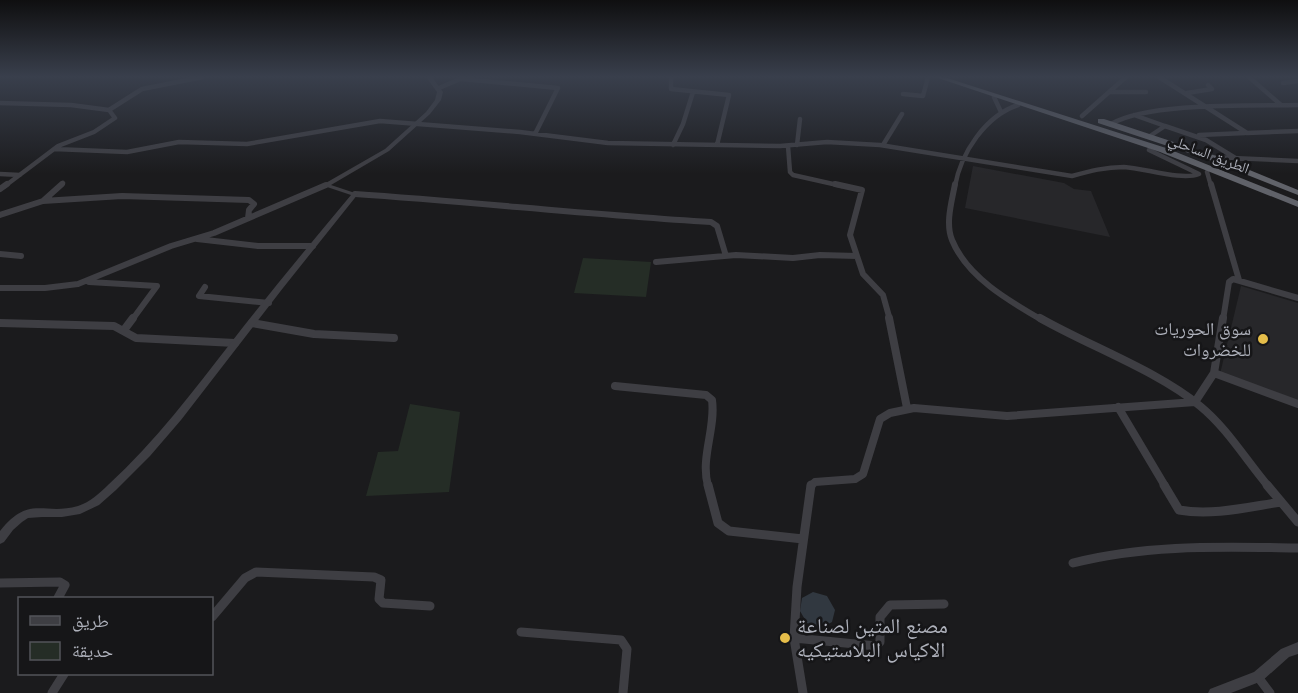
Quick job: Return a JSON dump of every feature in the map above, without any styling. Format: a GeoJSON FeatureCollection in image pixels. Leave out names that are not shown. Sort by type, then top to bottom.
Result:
{"type":"FeatureCollection","features":[{"type":"Feature","properties":{"kind":"highway"},"geometry":{"type":"LineString","coordinates":[[1031,109],[1149,150],[1298,209]]}},
{"type":"Feature","properties":{"kind":"highway","name":"الطريق الساحلي"},"geometry":{"type":"LineString","coordinates":[[1038,109],[1163,150],[1298,204]]}},
{"type":"Feature","properties":{"kind":"highway","name":"الطريق الساحلي"},"geometry":{"type":"LineString","coordinates":[[1055,109],[1168,147],[1298,199]]}},
{"type":"Feature","properties":{"kind":"highway"},"geometry":{"type":"LineString","coordinates":[[1067,113],[1150,136],[1210,157],[1298,193]]}},
{"type":"Feature","properties":{"kind":"street"},"geometry":{"type":"LineString","coordinates":[[0,189],[54,149],[108,124],[115,118],[109,110],[104,109]]}},
{"type":"Feature","properties":{"kind":"street"},"geometry":{"type":"LineString","coordinates":[[84,282],[171,246],[197,239],[326,185],[387,150],[429,109]]}},
{"type":"Feature","properties":{"kind":"street"},"geometry":{"type":"LineString","coordinates":[[535,134],[547,109]]}},
{"type":"Feature","properties":{"kind":"street"},"geometry":{"type":"LineString","coordinates":[[673,145],[688,109]]}},
{"type":"Feature","properties":{"kind":"street"},"geometry":{"type":"LineString","coordinates":[[717,145],[726,109]]}},
{"type":"Feature","properties":{"kind":"street"},"geometry":{"type":"LineString","coordinates":[[1007,109],[1001,112],[961,158],[950,214],[950,228],[952,239],[968,264],[999,292],[1024,309],[1150,375],[1195,402],[1215,422],[1298,522]]}},
{"type":"Feature","properties":{"kind":"street"},"geometry":{"type":"LineString","coordinates":[[1082,116],[1090,109]]}},
{"type":"Feature","properties":{"kind":"street"},"geometry":{"type":"LineString","coordinates":[[1111,124],[1132,114],[1191,109]]}},
{"type":"Feature","properties":{"kind":"street"},"geometry":{"type":"LineString","coordinates":[[1210,109],[1247,133]]}},
{"type":"Feature","properties":{"kind":"street"},"geometry":{"type":"LineString","coordinates":[[883,145],[902,114]]}},
{"type":"Feature","properties":{"kind":"street"},"geometry":{"type":"LineString","coordinates":[[1132,114],[1216,144],[1237,159]]}},
{"type":"Feature","properties":{"kind":"street"},"geometry":{"type":"LineString","coordinates":[[797,145],[800,119]]}},
{"type":"Feature","properties":{"kind":"street"},"geometry":{"type":"LineString","coordinates":[[54,149],[127,152],[179,142],[232,144],[262,142],[370,121],[535,134],[608,143],[788,146],[826,142],[883,145],[1072,176],[1091,169],[1114,167],[1131,167],[1191,177],[1199,174],[1149,150]]}},
{"type":"Feature","properties":{"kind":"street"},"geometry":{"type":"LineString","coordinates":[[1150,136],[1165,126]]}},
{"type":"Feature","properties":{"kind":"street"},"geometry":{"type":"LineString","coordinates":[[1194,135],[1298,131]]}},
{"type":"Feature","properties":{"kind":"street"},"geometry":{"type":"LineString","coordinates":[[788,146],[790,172],[793,175],[862,190],[850,235],[863,273],[883,295],[887,305],[903,397],[907,408]]}},
{"type":"Feature","properties":{"kind":"street"},"geometry":{"type":"LineString","coordinates":[[1210,157],[1298,161]]}},
{"type":"Feature","properties":{"kind":"street"},"geometry":{"type":"LineString","coordinates":[[1207,172],[1239,280]]}},
{"type":"Feature","properties":{"kind":"street"},"geometry":{"type":"LineString","coordinates":[[0,174],[20,175]]}},
{"type":"Feature","properties":{"kind":"street"},"geometry":{"type":"LineString","coordinates":[[43,201],[63,183]]}},
{"type":"Feature","properties":{"kind":"street"},"geometry":{"type":"LineString","coordinates":[[326,185],[355,194],[596,215],[711,222],[717,226],[726,256]]}},
{"type":"Feature","properties":{"kind":"street"},"geometry":{"type":"LineString","coordinates":[[0,539],[4,529],[32,511],[76,511],[100,498],[135,467],[176,422],[355,194]]}},
{"type":"Feature","properties":{"kind":"street"},"geometry":{"type":"LineString","coordinates":[[0,215],[43,201],[122,196],[249,200],[254,204],[249,210],[248,218]]}},
{"type":"Feature","properties":{"kind":"street"},"geometry":{"type":"LineString","coordinates":[[197,239],[258,246],[314,246]]}},
{"type":"Feature","properties":{"kind":"street"},"geometry":{"type":"LineString","coordinates":[[0,254],[21,256]]}},
{"type":"Feature","properties":{"kind":"street"},"geometry":{"type":"LineString","coordinates":[[657,262],[726,256],[857,256]]}},
{"type":"Feature","properties":{"kind":"street"},"geometry":{"type":"LineString","coordinates":[[1195,402],[1214,373],[1229,282],[1233,279],[1239,280],[1298,298]]}},
{"type":"Feature","properties":{"kind":"street"},"geometry":{"type":"LineString","coordinates":[[0,288],[45,288],[84,282],[157,285],[156,290],[124,330]]}},
{"type":"Feature","properties":{"kind":"street"},"geometry":{"type":"LineString","coordinates":[[205,286],[199,296],[269,303]]}},
{"type":"Feature","properties":{"kind":"street"},"geometry":{"type":"LineString","coordinates":[[0,323],[114,326],[136,338],[236,343]]}},
{"type":"Feature","properties":{"kind":"street"},"geometry":{"type":"LineString","coordinates":[[252,323],[315,334],[394,338]]}},
{"type":"Feature","properties":{"kind":"street"},"geometry":{"type":"LineString","coordinates":[[1214,373],[1298,404]]}},
{"type":"Feature","properties":{"kind":"street"},"geometry":{"type":"LineString","coordinates":[[615,386],[706,395],[712,400],[713,407],[707,447],[706,479],[718,523],[729,531],[803,539]]}},
{"type":"Feature","properties":{"kind":"street"},"geometry":{"type":"LineString","coordinates":[[803,693],[794,638],[803,539],[813,483],[859,477],[869,459],[880,419],[886,414],[907,408],[975,415],[1033,417],[1118,407],[1195,402]]}},
{"type":"Feature","properties":{"kind":"street"},"geometry":{"type":"LineString","coordinates":[[1118,407],[1179,510],[1207,511],[1281,502]]}},
{"type":"Feature","properties":{"kind":"street"},"geometry":{"type":"LineString","coordinates":[[1073,563],[1108,554],[1178,547],[1298,548]]}},
{"type":"Feature","properties":{"kind":"street"},"geometry":{"type":"LineString","coordinates":[[213,616],[245,578],[256,572],[374,577],[381,580],[379,598],[383,603],[430,606]]}},
{"type":"Feature","properties":{"kind":"street"},"geometry":{"type":"LineString","coordinates":[[0,583],[60,582],[64,585],[58,597]]}},
{"type":"Feature","properties":{"kind":"street"},"geometry":{"type":"LineString","coordinates":[[794,638],[876,646],[880,642],[880,617],[891,605],[944,604]]}},
{"type":"Feature","properties":{"kind":"street"},"geometry":{"type":"LineString","coordinates":[[521,632],[621,640],[627,648],[623,693]]}},
{"type":"Feature","properties":{"kind":"street"},"geometry":{"type":"LineString","coordinates":[[1214,693],[1258,677],[1285,653],[1298,648]]}},
{"type":"Feature","properties":{"kind":"street"},"geometry":{"type":"LineString","coordinates":[[52,693],[63,675]]}},
{"type":"Feature","properties":{"kind":"street"},"geometry":{"type":"LineString","coordinates":[[1258,677],[1270,693]]}},
{"type":"Feature","properties":{"kind":"shaded area"},"geometry":{"type":"Polygon","coordinates":[[[973,166],[1064,183],[1074,189],[1091,191],[1110,237],[965,208],[973,166]]]}},
{"type":"Feature","properties":{"kind":"shaded area","name":"سوق الحوريات للخضروات"},"geometry":{"type":"Polygon","coordinates":[[[1241,286],[1298,303],[1298,402],[1220,374],[1241,286]]]}},
{"type":"Feature","properties":{"kind":"shaded area"},"geometry":{"type":"Polygon","coordinates":[[[813,592],[827,596],[835,610],[832,622],[821,628],[807,623],[800,611],[802,598],[813,592]]]}},
{"type":"Feature","properties":{"kind":"green space"},"geometry":{"type":"Polygon","coordinates":[[[583,258],[651,262],[646,297],[574,293],[583,258]]]}},
{"type":"Feature","properties":{"kind":"green space"},"geometry":{"type":"Polygon","coordinates":[[[410,404],[460,412],[449,492],[366,496],[378,452],[398,451],[410,404]]]}},
{"type":"Feature","properties":{"kind":"place","name":"سوق الحوريات للخضروات"},"geometry":{"type":"Point","coordinates":[1263,339]}},
{"type":"Feature","properties":{"kind":"place","name":"مصنع المتين لصناعة الاكياس البلاستيكيه"},"geometry":{"type":"Point","coordinates":[785,638]}}]}
